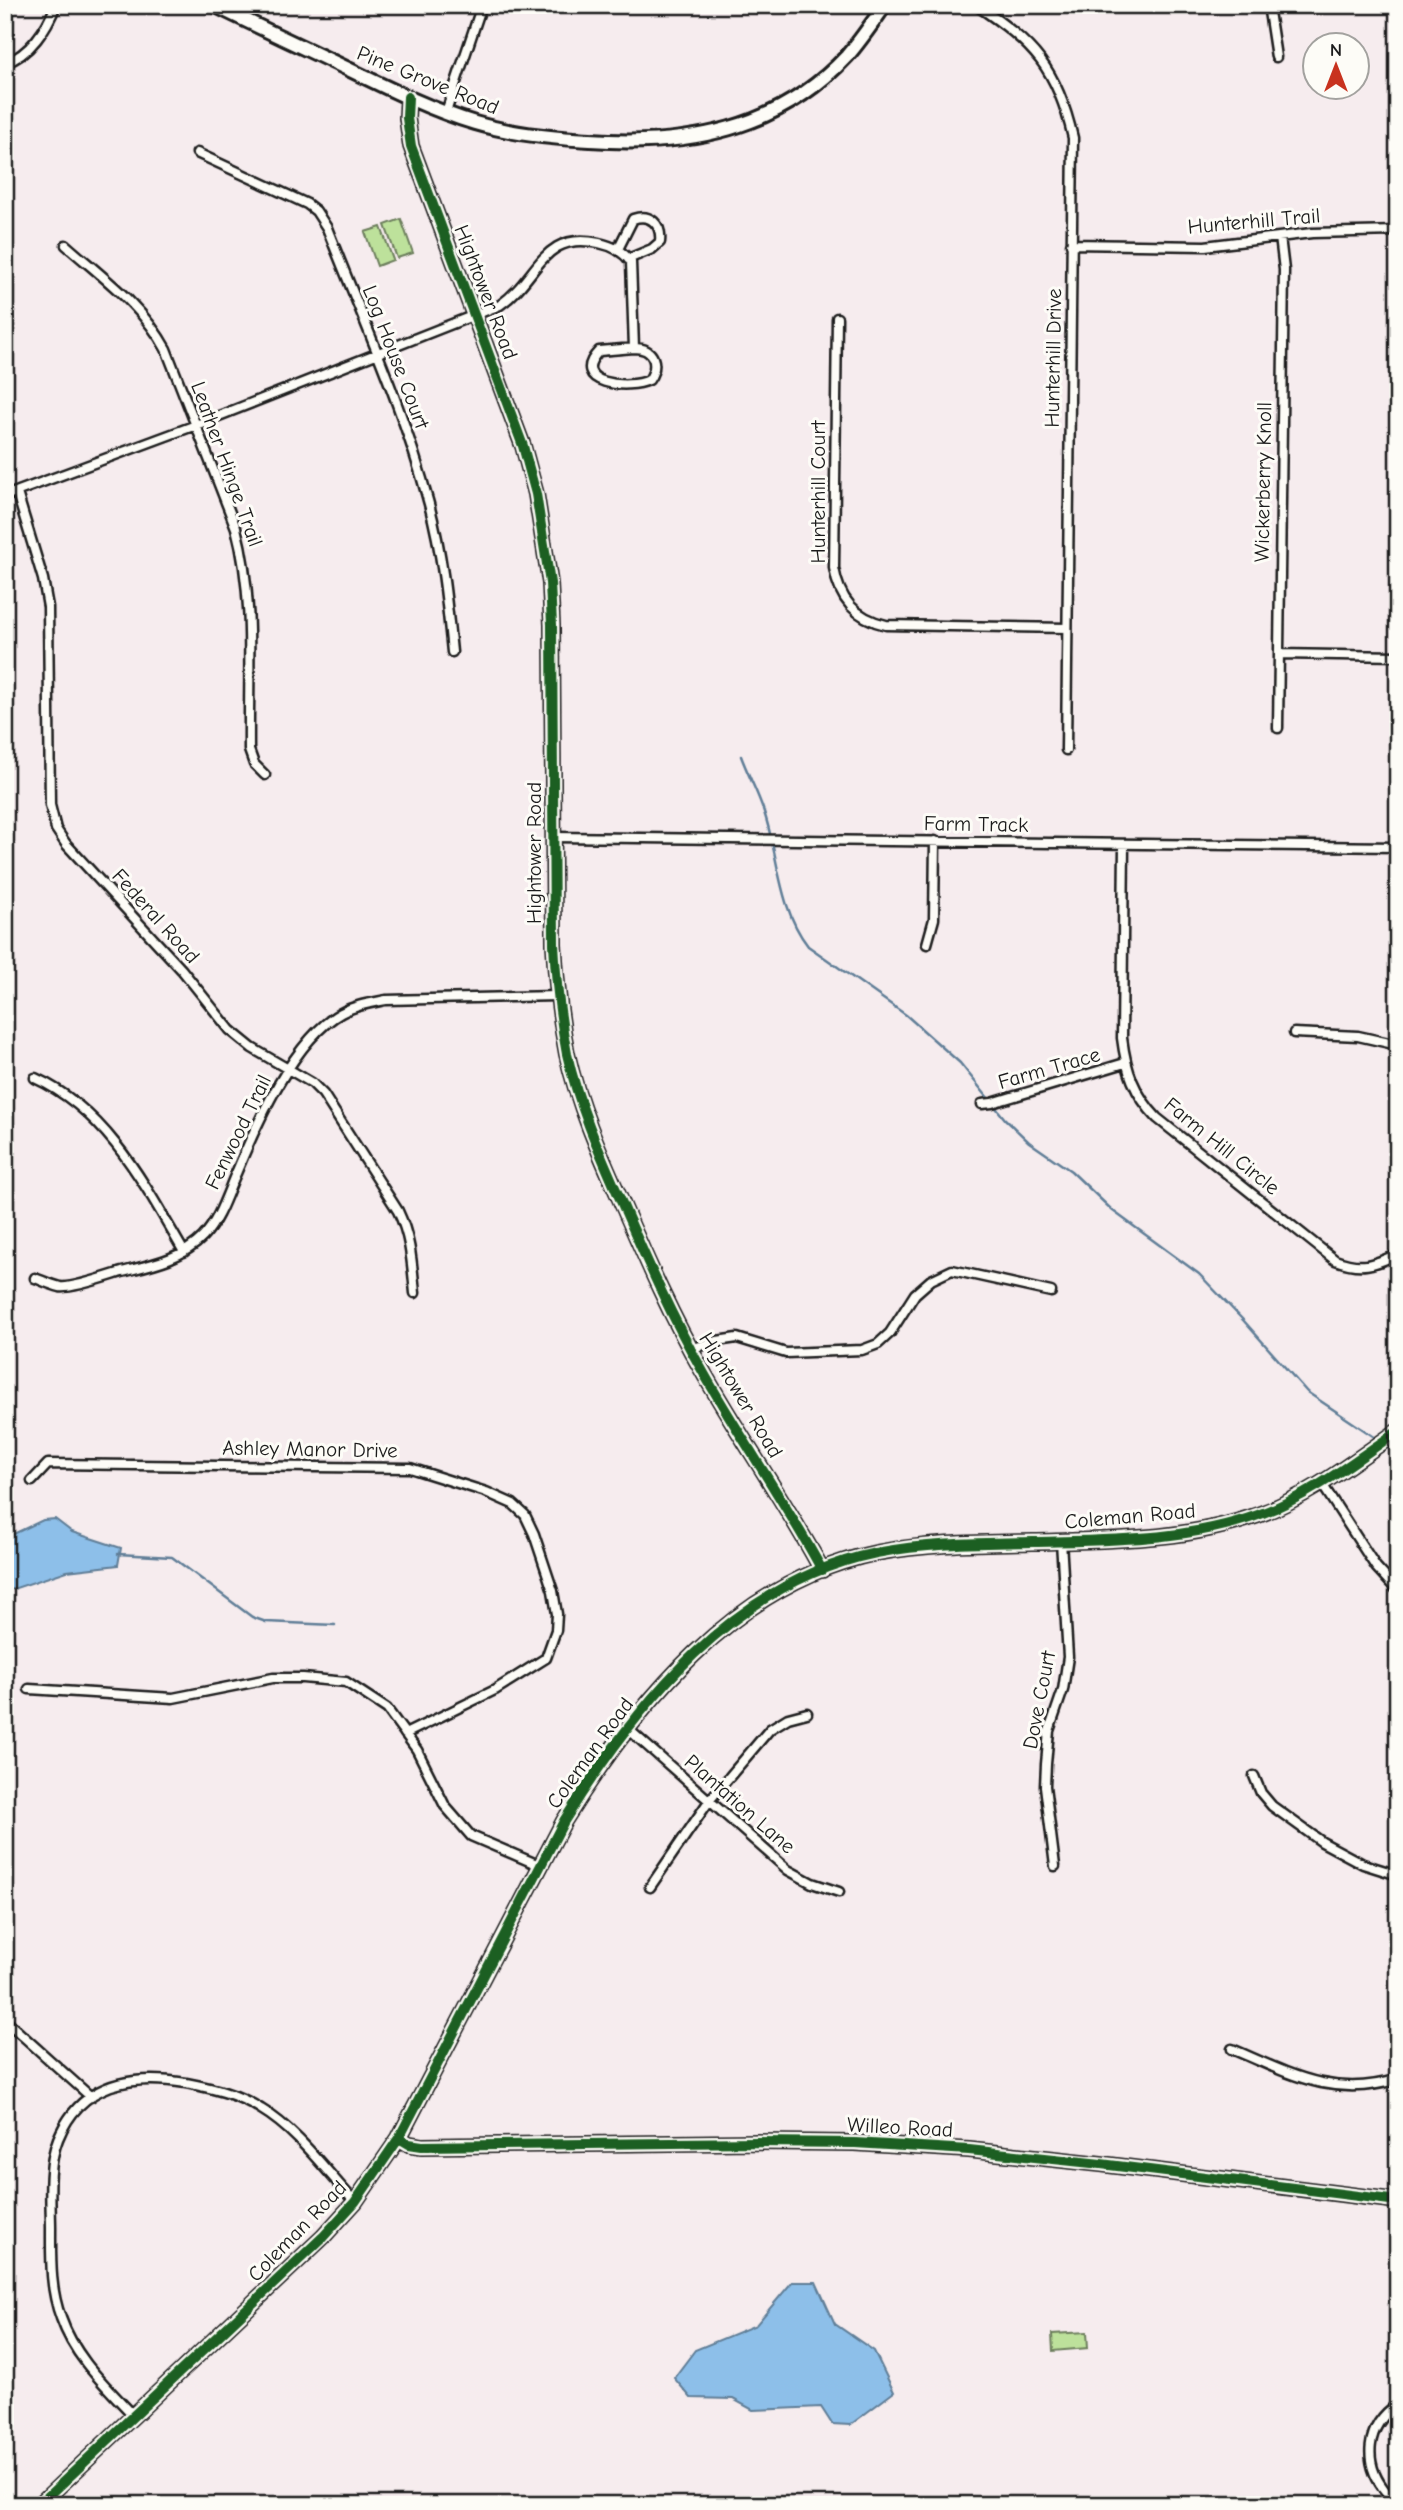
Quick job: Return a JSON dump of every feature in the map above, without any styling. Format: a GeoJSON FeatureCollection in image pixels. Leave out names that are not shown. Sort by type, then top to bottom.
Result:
{"type":"FeatureCollection","features":[{"type":"Feature","properties":{"kind":"street"},"geometry":{"type":"LineString","coordinates":[[5,63],[13,60],[37,40],[55,5]]}},
{"type":"Feature","properties":{"kind":"street","name":"Pine Grove Road"},"geometry":{"type":"LineString","coordinates":[[215,5],[408,97],[476,123],[506,131],[567,139],[664,141],[708,135],[757,119],[806,91],[845,57],[885,5]]}},
{"type":"Feature","properties":{"kind":"street"},"geometry":{"type":"LineString","coordinates":[[446,112],[482,5]]}},
{"type":"Feature","properties":{"kind":"street","name":"Hunterhill Drive"},"geometry":{"type":"LineString","coordinates":[[975,5],[1014,31],[1035,53],[1052,78],[1066,109],[1073,138],[1066,750]]}},
{"type":"Feature","properties":{"kind":"street"},"geometry":{"type":"LineString","coordinates":[[1268,5],[1276,57]]}},
{"type":"Feature","properties":{"kind":"street","name":"Hightower Road"},"geometry":{"type":"LineString","coordinates":[[408,97],[407,118],[411,146],[523,446],[536,494],[545,544],[552,625],[554,944],[557,996],[568,1055],[584,1112],[653,1277],[690,1349],[822,1570]]}},
{"type":"Feature","properties":{"kind":"street","name":"Log House Court"},"geometry":{"type":"LineString","coordinates":[[197,153],[298,198],[316,211],[327,228],[410,443],[429,505],[444,577],[452,652]]}},
{"type":"Feature","properties":{"kind":"street"},"geometry":{"type":"LineString","coordinates":[[618,249],[633,219],[647,217],[654,220],[661,232],[660,242],[652,249],[628,258]]}},
{"type":"Feature","properties":{"kind":"street","name":"Hunterhill Trail"},"geometry":{"type":"LineString","coordinates":[[1071,244],[1206,246],[1345,231],[1398,231]]}},
{"type":"Feature","properties":{"kind":"street","name":"Wickerberry Knoll"},"geometry":{"type":"LineString","coordinates":[[1278,728],[1283,270],[1280,237]]}},
{"type":"Feature","properties":{"kind":"street"},"geometry":{"type":"LineString","coordinates":[[5,496],[196,425],[500,305],[511,297],[547,254],[565,241],[584,240],[608,245],[628,258],[633,270],[634,348]]}},
{"type":"Feature","properties":{"kind":"street","name":"Leather Hinge Trail"},"geometry":{"type":"LineString","coordinates":[[66,245],[154,328],[166,349],[236,528],[244,557],[248,594],[249,750],[254,764],[265,775]]}},
{"type":"Feature","properties":{"kind":"street","name":"Hunterhill Court"},"geometry":{"type":"LineString","coordinates":[[837,318],[834,568],[837,585],[846,602],[863,618],[886,625],[1068,628]]}},
{"type":"Feature","properties":{"kind":"street"},"geometry":{"type":"LineString","coordinates":[[634,348],[647,351],[653,356],[655,365],[649,380],[642,384],[606,384],[592,374],[590,366],[593,356],[599,351],[634,348]]}},
{"type":"Feature","properties":{"kind":"street","name":"Federal Road"},"geometry":{"type":"LineString","coordinates":[[17,493],[43,579],[48,607],[50,805],[56,829],[66,844],[182,970],[230,1030],[252,1048],[312,1083],[323,1094],[398,1211],[410,1244],[415,1293]]}},
{"type":"Feature","properties":{"kind":"street"},"geometry":{"type":"LineString","coordinates":[[1279,654],[1398,656]]}},
{"type":"Feature","properties":{"kind":"street","name":"Farm Track"},"geometry":{"type":"LineString","coordinates":[[553,837],[1398,847]]}},
{"type":"Feature","properties":{"kind":"street"},"geometry":{"type":"LineString","coordinates":[[927,944],[934,919],[935,841]]}},
{"type":"Feature","properties":{"kind":"street","name":"Farm Hill Circle"},"geometry":{"type":"LineString","coordinates":[[1124,844],[1122,1038],[1125,1063],[1137,1093],[1157,1118],[1335,1260],[1350,1266],[1368,1266],[1398,1254]]}},
{"type":"Feature","properties":{"kind":"street","name":"Fenwood Trail"},"geometry":{"type":"LineString","coordinates":[[35,1278],[62,1288],[162,1262],[184,1252],[203,1237],[216,1219],[254,1129],[289,1070],[306,1043],[321,1027],[341,1013],[363,1004],[386,1000],[557,996]]}},
{"type":"Feature","properties":{"kind":"street"},"geometry":{"type":"LineString","coordinates":[[1294,1033],[1358,1036],[1398,1045]]}},
{"type":"Feature","properties":{"kind":"street","name":"Farm Trace"},"geometry":{"type":"LineString","coordinates":[[982,1104],[1125,1063]]}},
{"type":"Feature","properties":{"kind":"street"},"geometry":{"type":"LineString","coordinates":[[35,1078],[54,1086],[117,1144],[139,1174],[184,1252]]}},
{"type":"Feature","properties":{"kind":"street"},"geometry":{"type":"LineString","coordinates":[[690,1349],[737,1338],[786,1353],[862,1350],[878,1345],[890,1333],[915,1294],[931,1280],[952,1270],[1051,1292]]}},
{"type":"Feature","properties":{"kind":"street","name":"Coleman Road"},"geometry":{"type":"LineString","coordinates":[[39,2505],[323,2237],[355,2202],[398,2138],[564,1821],[593,1774],[627,1728],[682,1665],[721,1629],[770,1595],[822,1570],[874,1553],[925,1545],[1154,1536],[1206,1529],[1258,1515],[1292,1501],[1322,1484],[1398,1431]]}},
{"type":"Feature","properties":{"kind":"street","name":"Ashley Manor Drive"},"geometry":{"type":"LineString","coordinates":[[32,1481],[48,1464],[410,1468],[486,1492],[513,1504],[525,1515],[534,1534],[553,1591],[557,1614],[556,1630],[546,1658],[495,1690],[405,1734]]}},
{"type":"Feature","properties":{"kind":"street"},"geometry":{"type":"LineString","coordinates":[[1322,1484],[1376,1567],[1398,1591]]}},
{"type":"Feature","properties":{"kind":"street","name":"Dove Court"},"geometry":{"type":"LineString","coordinates":[[1055,1866],[1045,1786],[1049,1731],[1063,1690],[1068,1657],[1061,1541]]}},
{"type":"Feature","properties":{"kind":"street"},"geometry":{"type":"LineString","coordinates":[[29,1689],[173,1699],[273,1678],[346,1682],[387,1709],[416,1750],[445,1806],[471,1836],[541,1866]]}},
{"type":"Feature","properties":{"kind":"street"},"geometry":{"type":"LineString","coordinates":[[650,1887],[709,1801],[769,1730],[788,1718],[807,1713]]}},
{"type":"Feature","properties":{"kind":"street","name":"Plantation Lane"},"geometry":{"type":"LineString","coordinates":[[627,1728],[788,1870],[839,1892]]}},
{"type":"Feature","properties":{"kind":"street"},"geometry":{"type":"LineString","coordinates":[[1254,1776],[1261,1793],[1272,1806],[1322,1842],[1363,1864],[1398,1875]]}},
{"type":"Feature","properties":{"kind":"street"},"geometry":{"type":"LineString","coordinates":[[5,2020],[91,2097]]}},
{"type":"Feature","properties":{"kind":"street"},"geometry":{"type":"LineString","coordinates":[[1232,2049],[1301,2078],[1325,2085],[1353,2087],[1398,2079]]}},
{"type":"Feature","properties":{"kind":"street"},"geometry":{"type":"LineString","coordinates":[[133,2415],[92,2372],[76,2350],[61,2317],[52,2283],[53,2156],[66,2123],[91,2097],[117,2083],[147,2078],[206,2087],[236,2096],[284,2125],[355,2202]]}},
{"type":"Feature","properties":{"kind":"street","name":"Willeo Road"},"geometry":{"type":"LineString","coordinates":[[398,2138],[409,2144],[422,2146],[855,2143],[1101,2164],[1398,2201]]}},
{"type":"Feature","properties":{"kind":"street"},"geometry":{"type":"LineString","coordinates":[[1387,2493],[1377,2480],[1370,2458],[1373,2435],[1379,2420],[1398,2404]]}},
{"type":"Feature","properties":{"kind":"green space"},"geometry":{"type":"Polygon","coordinates":[[[401,219],[413,253],[397,258],[385,225],[401,219]]]}},
{"type":"Feature","properties":{"kind":"green space"},"geometry":{"type":"Polygon","coordinates":[[[381,227],[393,260],[377,266],[365,232],[381,227]]]}},
{"type":"Feature","properties":{"kind":"green space"},"geometry":{"type":"Polygon","coordinates":[[[1087,2332],[1088,2348],[1053,2351],[1052,2334],[1087,2332]]]}},
{"type":"Feature","properties":{"kind":"water"},"geometry":{"type":"Polygon","coordinates":[[[55,1519],[72,1532],[121,1548],[118,1565],[67,1571],[10,1590],[5,1587],[5,1538],[43,1520],[55,1519]]]}},
{"type":"Feature","properties":{"kind":"water"},"geometry":{"type":"Polygon","coordinates":[[[792,2282],[816,2282],[835,2324],[874,2351],[894,2392],[850,2425],[832,2424],[821,2407],[753,2410],[733,2399],[691,2398],[674,2378],[695,2350],[756,2325],[792,2282]]]}},
{"type":"Feature","properties":{"kind":"waterway"},"geometry":{"type":"LineString","coordinates":[[741,756],[764,812],[785,898],[798,931],[808,946],[906,1015],[960,1063],[1005,1119],[1029,1142],[1071,1171],[1113,1211],[1199,1274],[1307,1392],[1379,1440]]}},
{"type":"Feature","properties":{"kind":"waterway"},"geometry":{"type":"LineString","coordinates":[[1384,1444],[1398,1456]]}},
{"type":"Feature","properties":{"kind":"waterway"},"geometry":{"type":"LineString","coordinates":[[118,1554],[172,1557],[252,1617],[266,1622],[335,1625]]}},
{"type":"Feature","properties":{"kind":"cycle path"},"geometry":{"type":"LineString","coordinates":[[408,97],[407,118],[411,146],[523,446],[536,494],[550,583],[552,625],[554,944],[562,1027],[572,1074],[599,1152],[651,1270],[681,1330],[822,1570]]}},
{"type":"Feature","properties":{"kind":"cycle path"},"geometry":{"type":"LineString","coordinates":[[39,2505],[323,2237],[355,2202],[399,2138],[564,1821],[592,1777],[657,1693],[694,1654],[734,1620],[777,1591],[825,1568],[876,1553],[954,1544],[1147,1538],[1231,1524],[1277,1507],[1331,1478],[1398,1431]]}},
{"type":"Feature","properties":{"kind":"cycle path"},"geometry":{"type":"LineString","coordinates":[[399,2138],[409,2144],[422,2146],[757,2142],[855,2143],[969,2150],[1398,2201]]}}]}
